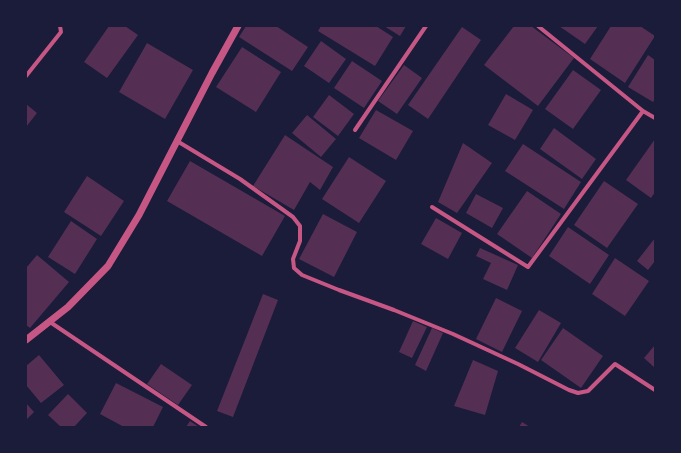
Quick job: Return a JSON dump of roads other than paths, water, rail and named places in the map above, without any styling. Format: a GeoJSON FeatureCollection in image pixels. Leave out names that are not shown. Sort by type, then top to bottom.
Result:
{"type":"FeatureCollection","features":[{"type":"Feature","properties":{"kind":"street"},"geometry":{"type":"LineString","coordinates":[[26,76],[61,32],[60,26]]}},
{"type":"Feature","properties":{"kind":"street"},"geometry":{"type":"LineString","coordinates":[[27,338],[68,307],[108,266],[140,215],[177,141],[238,26]]}},
{"type":"Feature","properties":{"kind":"street"},"geometry":{"type":"LineString","coordinates":[[355,130],[426,26]]}},
{"type":"Feature","properties":{"kind":"street"},"geometry":{"type":"LineString","coordinates":[[538,26],[655,118]]}},
{"type":"Feature","properties":{"kind":"street"},"geometry":{"type":"LineString","coordinates":[[432,207],[528,268],[643,110]]}},
{"type":"Feature","properties":{"kind":"street"},"geometry":{"type":"LineString","coordinates":[[177,141],[240,179],[293,217],[300,226],[300,241],[293,259],[294,268],[302,275],[453,334],[578,393],[588,391],[615,364],[655,390]]}},
{"type":"Feature","properties":{"kind":"street"},"geometry":{"type":"LineString","coordinates":[[50,322],[206,427]]}}]}
